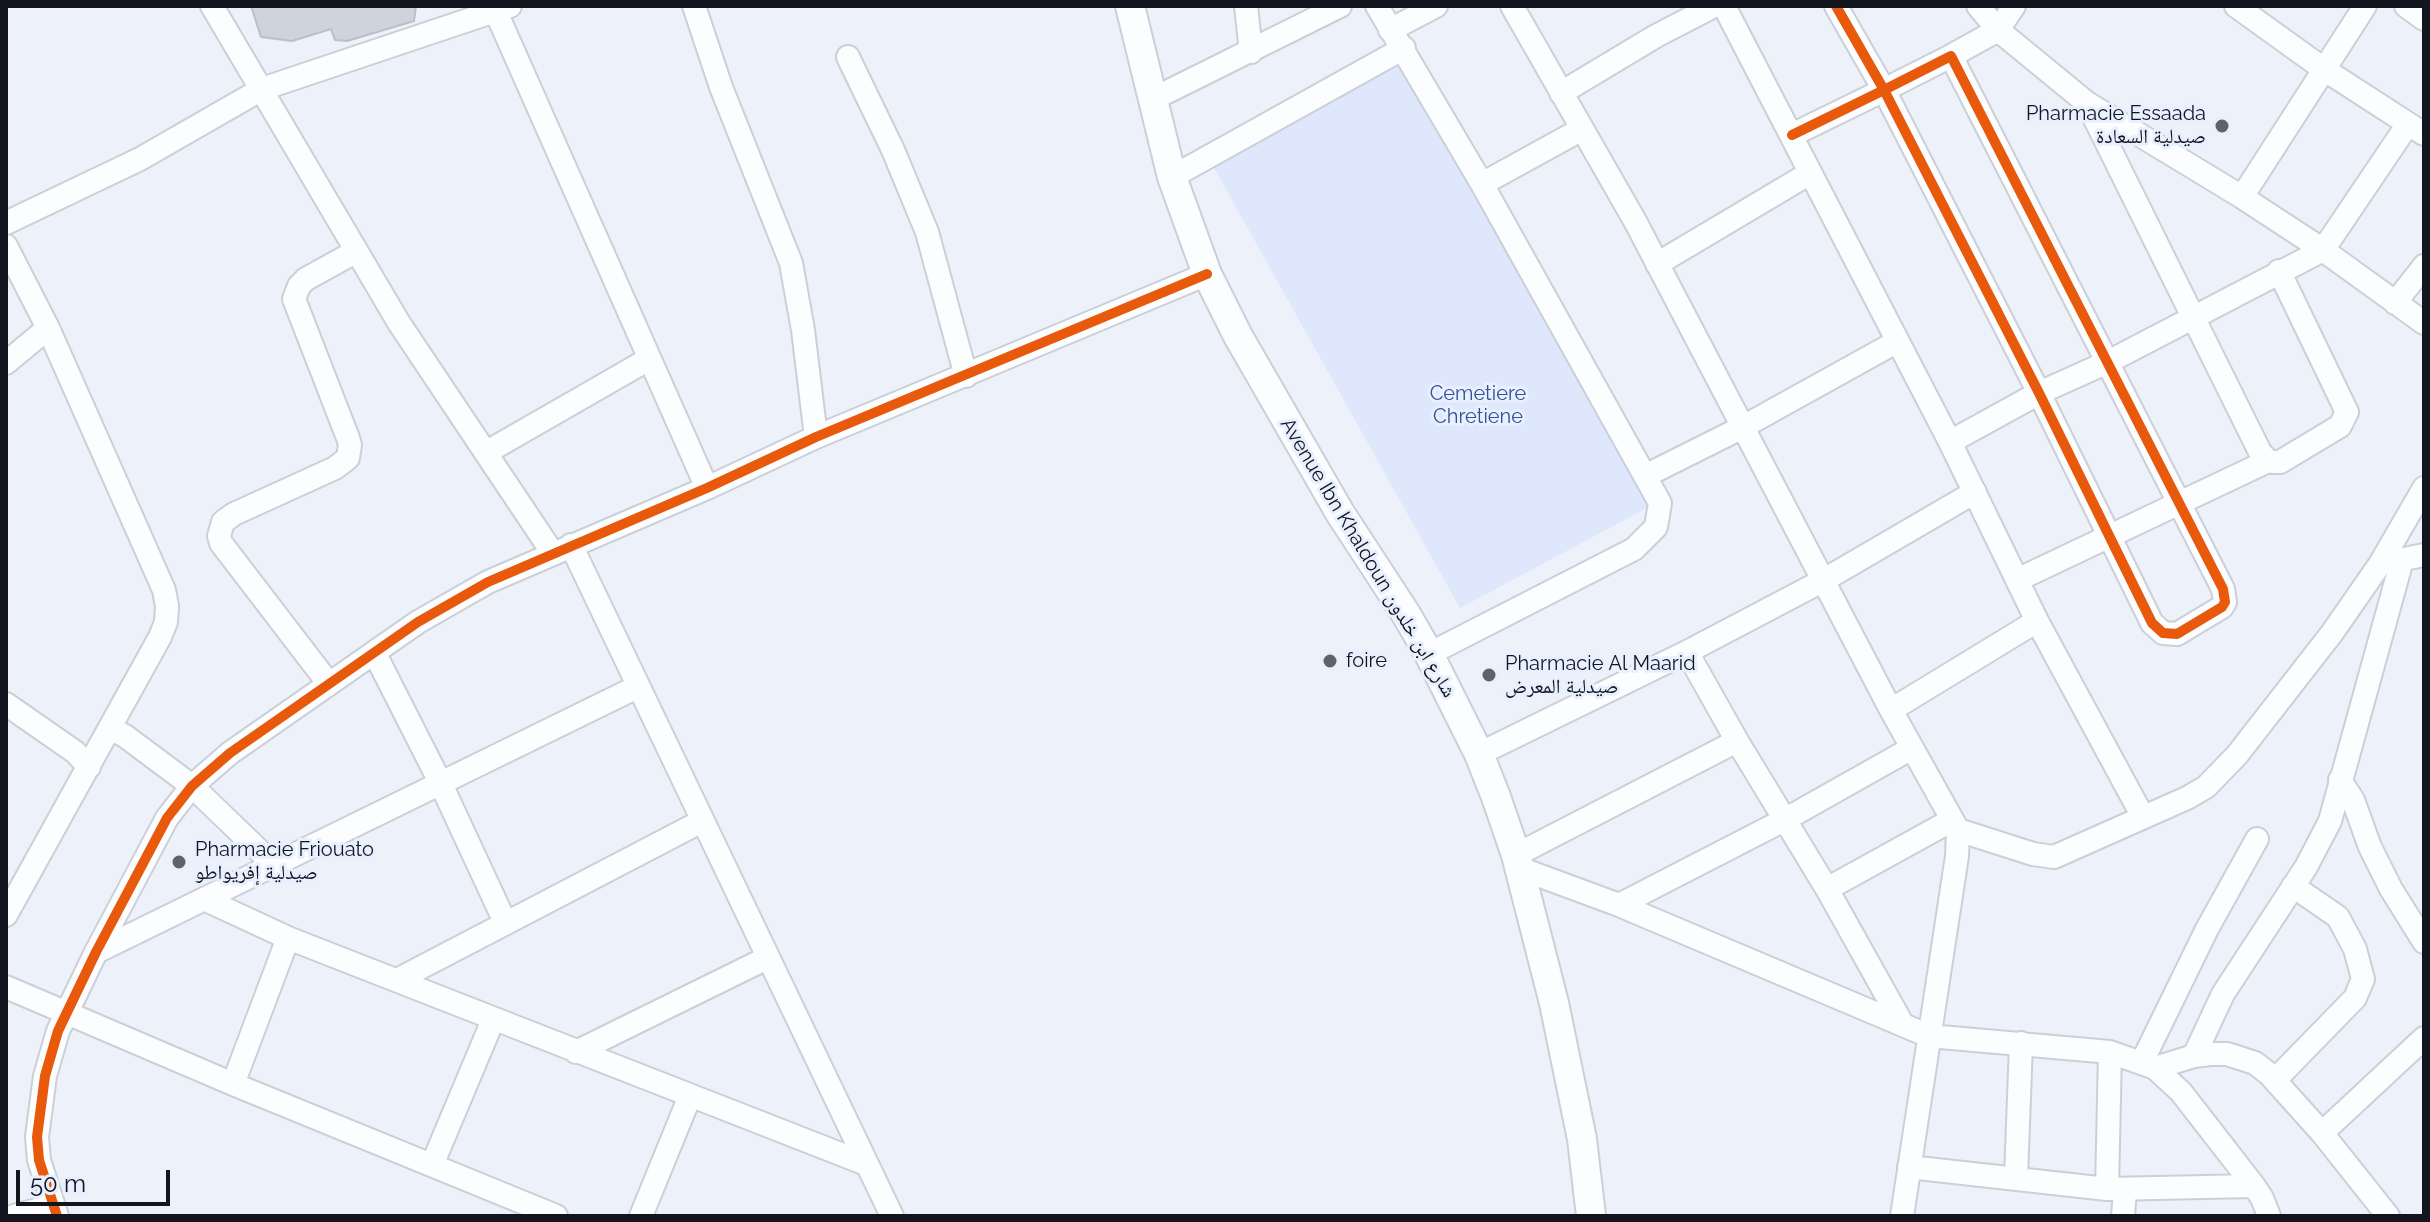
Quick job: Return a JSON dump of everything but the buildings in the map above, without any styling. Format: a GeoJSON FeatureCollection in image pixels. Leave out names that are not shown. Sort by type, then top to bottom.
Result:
{"type":"FeatureCollection","features":[{"type":"Feature","properties":{"kind":"street"},"geometry":{"type":"LineString","coordinates":[[212,6],[399,323],[487,452],[562,549],[637,687],[892,1216]]}},
{"type":"Feature","properties":{"kind":"street"},"geometry":{"type":"LineString","coordinates":[[694,6],[721,87],[791,263],[816,437]]}},
{"type":"Feature","properties":{"kind":"street","name":"Avenue Ibn Khaldoun شارع ابن خلدون"},"geometry":{"type":"LineString","coordinates":[[1130,6],[1172,177],[1207,274],[1238,336],[1340,513],[1429,654],[1479,754],[1518,862],[1554,1003],[1588,1173],[1591,1216]]}},
{"type":"Feature","properties":{"kind":"street"},"geometry":{"type":"LineString","coordinates":[[1246,6],[1251,52]]}},
{"type":"Feature","properties":{"kind":"street"},"geometry":{"type":"LineString","coordinates":[[1153,99],[1340,6]]}},
{"type":"Feature","properties":{"kind":"street"},"geometry":{"type":"LineString","coordinates":[[1377,6],[1482,184],[1660,503],[1656,527],[1634,549],[1429,654]]}},
{"type":"Feature","properties":{"kind":"street"},"geometry":{"type":"LineString","coordinates":[[1172,177],[1397,39],[1436,6]]}},
{"type":"Feature","properties":{"kind":"street"},"geometry":{"type":"LineString","coordinates":[[1512,6],[1607,170],[1741,428],[1955,825],[1957,856],[1902,1216]]}},
{"type":"Feature","properties":{"kind":"street"},"geometry":{"type":"LineString","coordinates":[[1561,93],[1656,36],[1714,6]]}},
{"type":"Feature","properties":{"kind":"street"},"geometry":{"type":"LineString","coordinates":[[1724,6],[1950,442],[2037,621],[2143,817]]}},
{"type":"Feature","properties":{"kind":"street"},"geometry":{"type":"LineString","coordinates":[[1836,6],[1884,90],[2152,623],[2163,633],[2177,634],[2215,612],[2225,602],[2225,596],[1951,56]]}},
{"type":"Feature","properties":{"kind":"street"},"geometry":{"type":"LineString","coordinates":[[1978,6],[1998,30],[2087,103],[2242,197],[2323,250],[2424,323]]}},
{"type":"Feature","properties":{"kind":"street"},"geometry":{"type":"LineString","coordinates":[[1792,135],[1998,30],[2014,6]]}},
{"type":"Feature","properties":{"kind":"street"},"geometry":{"type":"LineString","coordinates":[[1950,442],[2039,393],[2108,362],[2323,250],[2416,129],[2325,70],[2236,6]]}},
{"type":"Feature","properties":{"kind":"street"},"geometry":{"type":"LineString","coordinates":[[2242,197],[2365,6]]}},
{"type":"Feature","properties":{"kind":"street"},"geometry":{"type":"LineString","coordinates":[[2406,6],[2424,19]]}},
{"type":"Feature","properties":{"kind":"street"},"geometry":{"type":"LineString","coordinates":[[6,223],[140,159],[262,89],[503,9],[649,359],[707,488]]}},
{"type":"Feature","properties":{"kind":"street"},"geometry":{"type":"LineString","coordinates":[[848,57],[893,150],[927,232],[966,376]]}},
{"type":"Feature","properties":{"kind":"street"},"geometry":{"type":"LineString","coordinates":[[2087,103],[2260,452],[2268,461]]}},
{"type":"Feature","properties":{"kind":"street"},"geometry":{"type":"LineString","coordinates":[[1482,184],[1582,129]]}},
{"type":"Feature","properties":{"kind":"street"},"geometry":{"type":"LineString","coordinates":[[1657,264],[1810,173]]}},
{"type":"Feature","properties":{"kind":"street"},"geometry":{"type":"LineString","coordinates":[[6,246],[48,328],[164,590],[167,606],[166,622],[160,637],[6,915]]}},
{"type":"Feature","properties":{"kind":"street"},"geometry":{"type":"LineString","coordinates":[[329,684],[221,543],[219,536],[220,528],[229,517],[335,468],[348,458],[348,438],[294,299],[299,286],[306,279],[355,252]]}},
{"type":"Feature","properties":{"kind":"street"},"geometry":{"type":"LineString","coordinates":[[2395,303],[2424,266]]}},
{"type":"Feature","properties":{"kind":"street"},"geometry":{"type":"LineString","coordinates":[[2017,580],[2108,534],[2268,461],[2280,462],[2340,426],[2347,412],[2279,271]]}},
{"type":"Feature","properties":{"kind":"street"},"geometry":{"type":"LineString","coordinates":[[14,1216],[54,1211],[39,1160],[39,1107],[52,1050],[66,1012],[157,835],[192,786],[230,753],[452,601],[816,437],[1207,274]]}},
{"type":"Feature","properties":{"kind":"street"},"geometry":{"type":"LineString","coordinates":[[6,363],[48,328]]}},
{"type":"Feature","properties":{"kind":"street"},"geometry":{"type":"LineString","coordinates":[[1645,476],[1741,428],[1898,341]]}},
{"type":"Feature","properties":{"kind":"street"},"geometry":{"type":"LineString","coordinates":[[487,452],[649,359]]}},
{"type":"Feature","properties":{"kind":"street"},"geometry":{"type":"LineString","coordinates":[[2194,1056],[2228,985],[2293,886],[2330,821],[2391,562],[2424,488]]}},
{"type":"Feature","properties":{"kind":"street"},"geometry":{"type":"LineString","coordinates":[[1479,754],[1687,652],[1824,580],[1975,492]]}},
{"type":"Feature","properties":{"kind":"street"},"geometry":{"type":"LineString","coordinates":[[1827,889],[1955,825],[2033,854],[2054,857],[2197,794],[2237,755],[2391,562],[2424,555]]}},
{"type":"Feature","properties":{"kind":"street"},"geometry":{"type":"LineString","coordinates":[[1891,710],[2037,621]]}},
{"type":"Feature","properties":{"kind":"street"},"geometry":{"type":"LineString","coordinates":[[1687,652],[1903,1025]]}},
{"type":"Feature","properties":{"kind":"street"},"geometry":{"type":"LineString","coordinates":[[375,654],[440,782],[505,922]]}},
{"type":"Feature","properties":{"kind":"street"},"geometry":{"type":"LineString","coordinates":[[96,952],[637,687]]}},
{"type":"Feature","properties":{"kind":"street"},"geometry":{"type":"LineString","coordinates":[[6,704],[75,752],[89,767]]}},
{"type":"Feature","properties":{"kind":"street"},"geometry":{"type":"LineString","coordinates":[[110,728],[192,786],[273,864]]}},
{"type":"Feature","properties":{"kind":"street"},"geometry":{"type":"LineString","coordinates":[[1518,862],[1737,741]]}},
{"type":"Feature","properties":{"kind":"street"},"geometry":{"type":"LineString","coordinates":[[1619,905],[1786,819],[1912,748]]}},
{"type":"Feature","properties":{"kind":"street"},"geometry":{"type":"LineString","coordinates":[[2340,780],[2353,800],[2370,847],[2391,889],[2424,942]]}},
{"type":"Feature","properties":{"kind":"street"},"geometry":{"type":"LineString","coordinates":[[397,980],[702,821]]}},
{"type":"Feature","properties":{"kind":"street"},"geometry":{"type":"LineString","coordinates":[[2149,1065],[2207,929],[2257,839]]}},
{"type":"Feature","properties":{"kind":"street"},"geometry":{"type":"LineString","coordinates":[[1518,862],[1929,1036],[2110,1052],[2149,1065],[2181,1092],[2254,1186],[2269,1216]]}},
{"type":"Feature","properties":{"kind":"street"},"geometry":{"type":"LineString","coordinates":[[2275,1080],[2355,998],[2363,979],[2355,949],[2344,925],[2329,909],[2293,886]]}},
{"type":"Feature","properties":{"kind":"street"},"geometry":{"type":"LineString","coordinates":[[204,899],[288,938],[866,1164]]}},
{"type":"Feature","properties":{"kind":"street"},"geometry":{"type":"LineString","coordinates":[[233,1084],[288,938]]}},
{"type":"Feature","properties":{"kind":"street"},"geometry":{"type":"LineString","coordinates":[[576,1052],[767,958]]}},
{"type":"Feature","properties":{"kind":"street"},"geometry":{"type":"LineString","coordinates":[[6,987],[556,1216]]}},
{"type":"Feature","properties":{"kind":"street"},"geometry":{"type":"LineString","coordinates":[[432,1165],[493,1020]]}},
{"type":"Feature","properties":{"kind":"street"},"geometry":{"type":"LineString","coordinates":[[2322,1133],[2424,1038]]}},
{"type":"Feature","properties":{"kind":"street"},"geometry":{"type":"LineString","coordinates":[[2016,1178],[2021,1043]]}},
{"type":"Feature","properties":{"kind":"street"},"geometry":{"type":"LineString","coordinates":[[2110,1052],[2116,1190],[2123,1216]]}},
{"type":"Feature","properties":{"kind":"street"},"geometry":{"type":"LineString","coordinates":[[2149,1065],[2194,1056],[2227,1054],[2255,1063],[2275,1080],[2322,1133],[2388,1216]]}},
{"type":"Feature","properties":{"kind":"street"},"geometry":{"type":"LineString","coordinates":[[641,1216],[690,1096]]}},
{"type":"Feature","properties":{"kind":"street"},"geometry":{"type":"LineString","coordinates":[[1909,1167],[2116,1190],[2254,1186]]}},
{"type":"Feature","properties":{"kind":"green space","name":"Cemetiere Chretiene"},"geometry":{"type":"Polygon","coordinates":[[[1411,52],[1662,500],[1460,608],[1213,166],[1411,52]]]}},
{"type":"Feature","properties":{"kind":"cycle path"},"geometry":{"type":"LineString","coordinates":[[1792,135],[1884,90],[1951,56],[2223,589],[2225,602],[2222,607],[2177,634],[2163,633],[2152,623],[1884,90],[1836,6]]}},
{"type":"Feature","properties":{"kind":"cycle path"},"geometry":{"type":"LineString","coordinates":[[57,1216],[39,1160],[37,1137],[45,1076],[58,1031],[167,818],[192,786],[230,753],[418,622],[488,582],[707,488],[816,437],[1207,274]]}},
{"type":"Feature","properties":{"kind":"place","name":"Pharmacie Essaada صيدلية السعادة"},"geometry":{"type":"Point","coordinates":[2222,126]}},
{"type":"Feature","properties":{"kind":"place","name":"foire"},"geometry":{"type":"Point","coordinates":[1330,661]}},
{"type":"Feature","properties":{"kind":"place","name":"Pharmacie Al Maarid صيدلية المعرض"},"geometry":{"type":"Point","coordinates":[1489,675]}},
{"type":"Feature","properties":{"kind":"place","name":"Pharmacie Friouato صيدلية إفريواطو"},"geometry":{"type":"Point","coordinates":[179,862]}}]}
